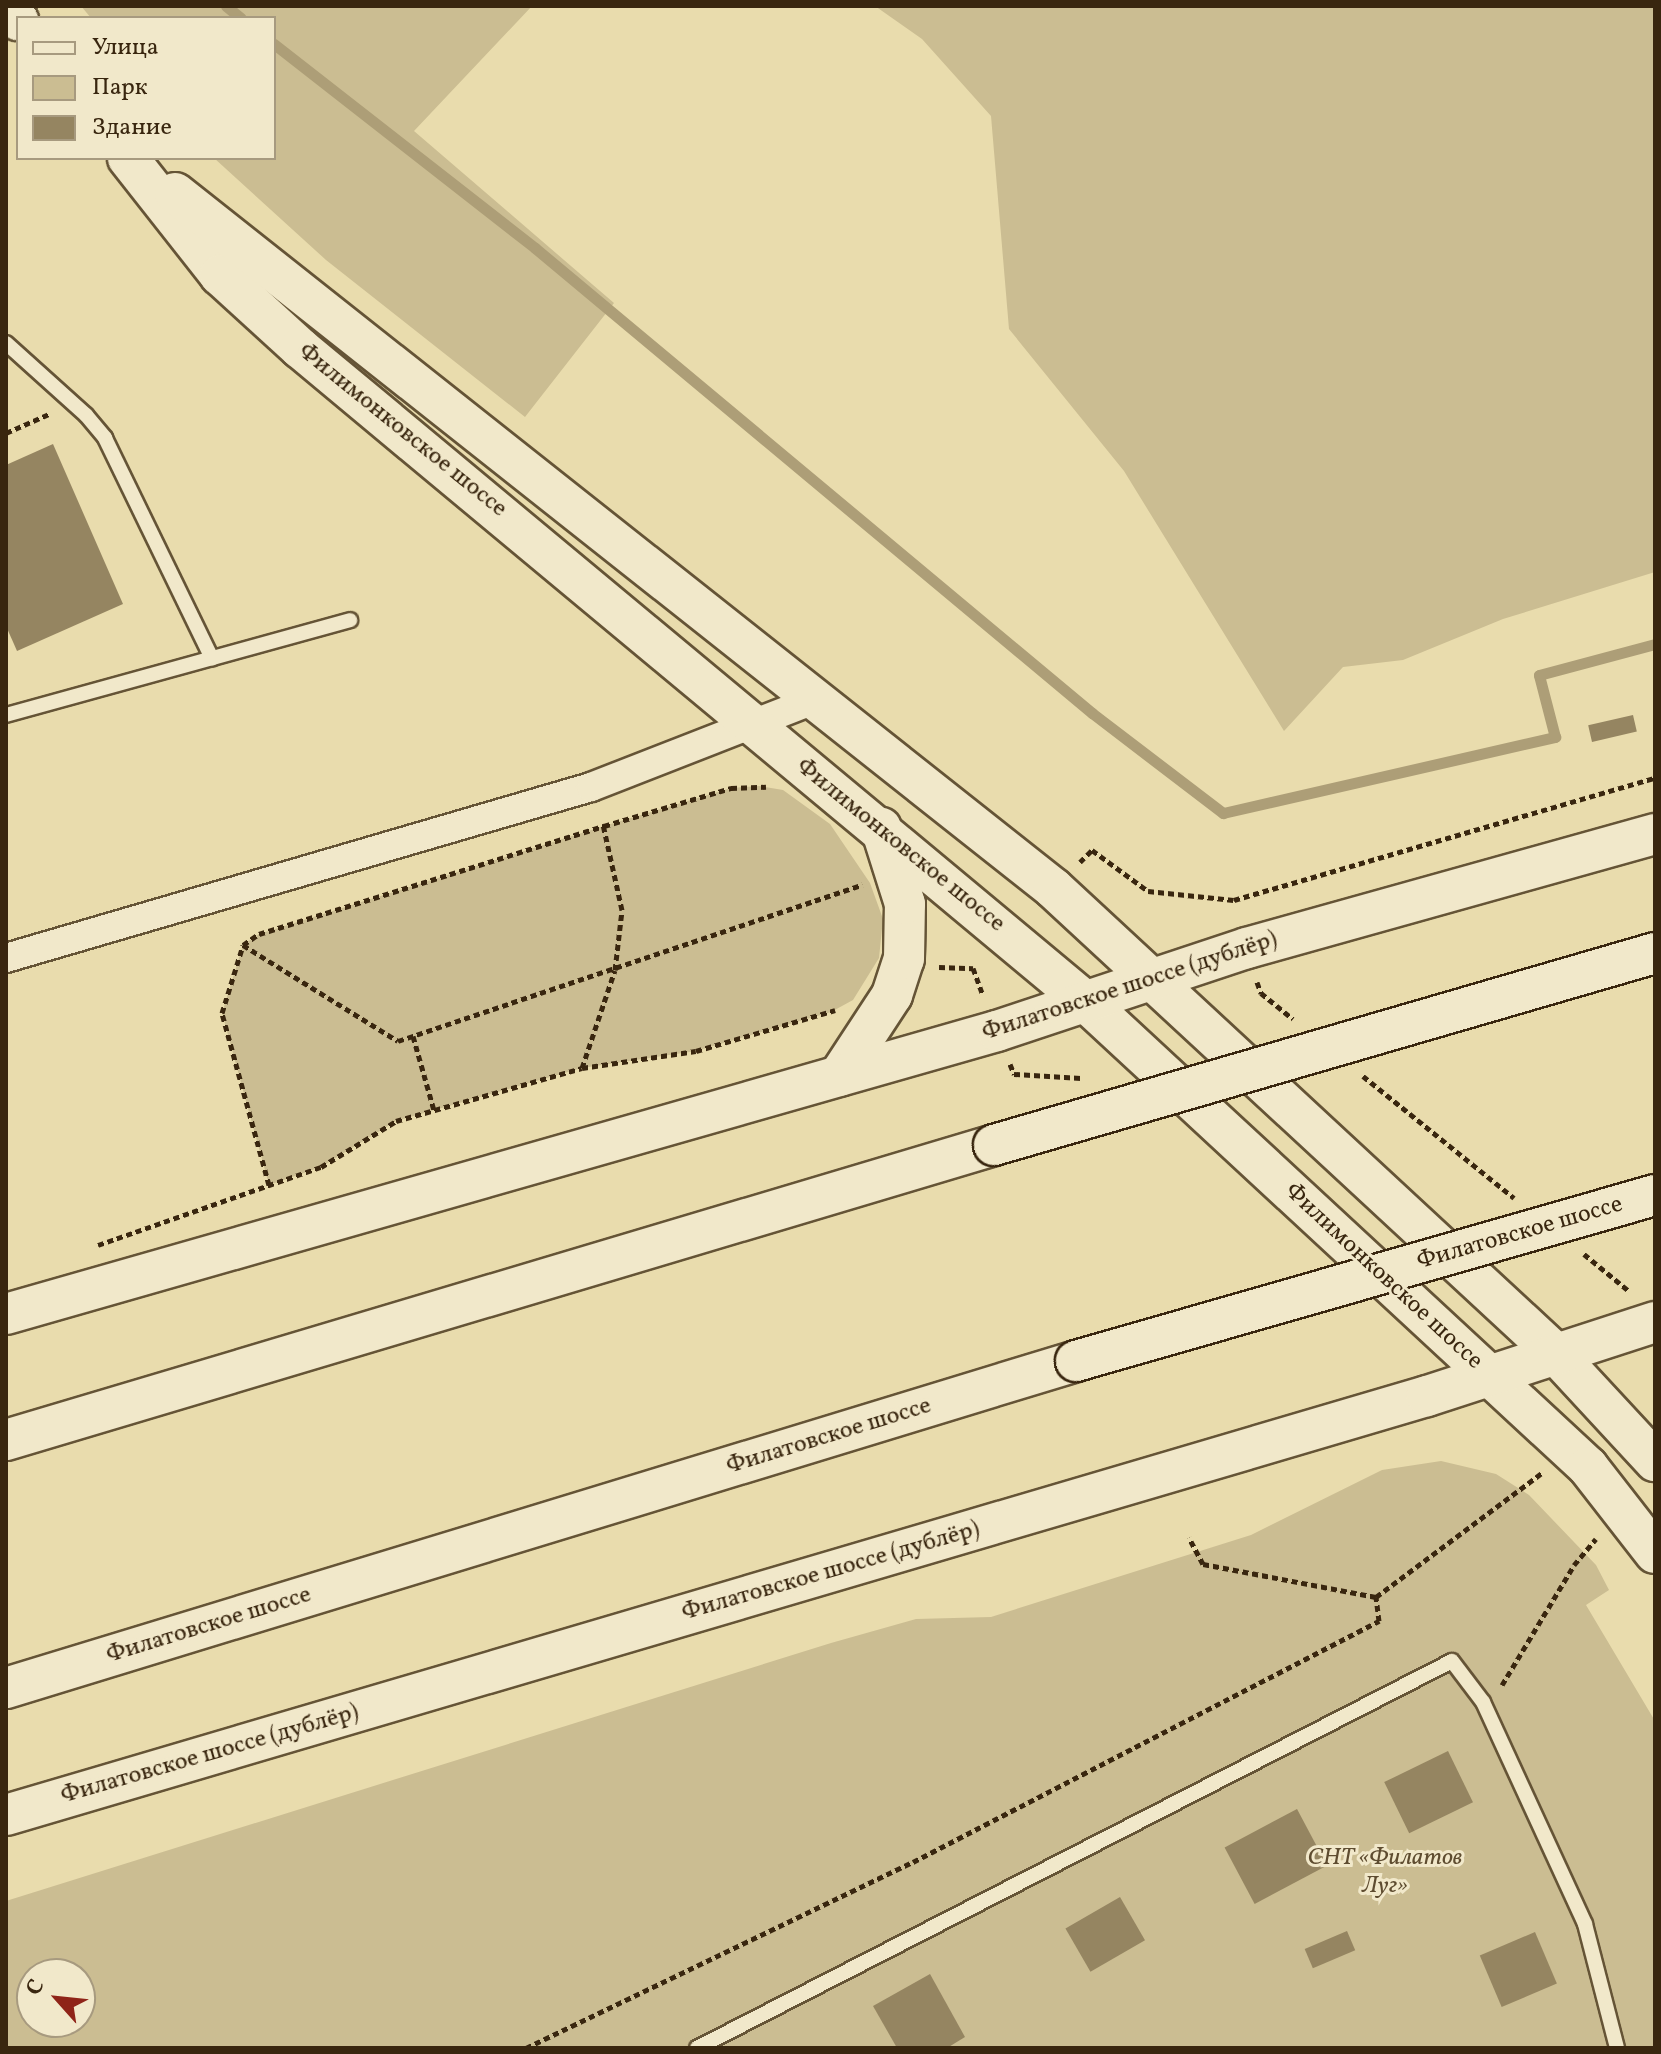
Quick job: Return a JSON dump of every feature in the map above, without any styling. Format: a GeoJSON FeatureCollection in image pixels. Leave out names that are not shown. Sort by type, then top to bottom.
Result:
{"type":"FeatureCollection","features":[{"type":"Feature","properties":{"kind":"main road","name":"Филимонковское шоссе"},"geometry":{"type":"LineString","coordinates":[[130,160],[220,275],[300,348],[453,471],[751,725],[881,828],[1085,1001],[1588,1467],[1655,1553]]}},
{"type":"Feature","properties":{"kind":"main road","name":"Филимонковское шоссе"},"geometry":{"type":"LineString","coordinates":[[139,160],[240,247],[1053,888],[1554,1352],[1655,1461]]}},
{"type":"Feature","properties":{"kind":"main road"},"geometry":{"type":"LineString","coordinates":[[839,1076],[892,995],[904,959],[905,904],[881,828]]}},
{"type":"Feature","properties":{"kind":"main road","name":"Филатовское шоссе (дублёр)"},"geometry":{"type":"LineString","coordinates":[[6,1314],[997,1031],[1247,948],[1655,834]]}},
{"type":"Feature","properties":{"kind":"main road"},"geometry":{"type":"LineString","coordinates":[[6,1440],[994,1145],[1655,953]]}},
{"type":"Feature","properties":{"kind":"main road","name":"Филатовское шоссе"},"geometry":{"type":"LineString","coordinates":[[6,1688],[1076,1361],[1655,1195]]}},
{"type":"Feature","properties":{"kind":"main road","name":"Филатовское шоссе (дублёр)"},"geometry":{"type":"LineString","coordinates":[[6,1815],[1646,1325]]}},
{"type":"Feature","properties":{"kind":"street"},"geometry":{"type":"LineString","coordinates":[[6,958],[591,787],[812,701]]}},
{"type":"Feature","properties":{"kind":"lane"},"geometry":{"type":"LineString","coordinates":[[6,343],[73,403],[118,462],[212,658]]}},
{"type":"Feature","properties":{"kind":"lane"},"geometry":{"type":"LineString","coordinates":[[6,715],[350,620]]}},
{"type":"Feature","properties":{"kind":"lane"},"geometry":{"type":"LineString","coordinates":[[697,2048],[1452,1661],[1483,1702],[1585,1924],[1617,2048]]}},
{"type":"Feature","properties":{"kind":"path"},"geometry":{"type":"LineString","coordinates":[[6,433],[73,403]]}},
{"type":"Feature","properties":{"kind":"path"},"geometry":{"type":"LineString","coordinates":[[1092,850],[1148,891],[1234,900],[1655,778]]}},
{"type":"Feature","properties":{"kind":"path"},"geometry":{"type":"LineString","coordinates":[[582,1068],[615,970],[622,910],[604,826],[591,787]]}},
{"type":"Feature","properties":{"kind":"path"},"geometry":{"type":"LineString","coordinates":[[269,1185],[222,1013],[243,945],[259,934],[731,788],[771,788]]}},
{"type":"Feature","properties":{"kind":"path"},"geometry":{"type":"LineString","coordinates":[[243,945],[398,1041],[870,883],[863,870]]}},
{"type":"Feature","properties":{"kind":"path"},"geometry":{"type":"LineString","coordinates":[[1234,900],[1261,993],[1297,1023]]}},
{"type":"Feature","properties":{"kind":"path"},"geometry":{"type":"LineString","coordinates":[[904,959],[973,968],[1014,1074],[1098,1079]]}},
{"type":"Feature","properties":{"kind":"path"},"geometry":{"type":"LineString","coordinates":[[90,1247],[321,1167],[396,1121],[582,1068],[696,1051],[842,1006]]}},
{"type":"Feature","properties":{"kind":"path"},"geometry":{"type":"LineString","coordinates":[[413,1036],[434,1110]]}},
{"type":"Feature","properties":{"kind":"path"},"geometry":{"type":"LineString","coordinates":[[1359,1072],[1519,1201]]}},
{"type":"Feature","properties":{"kind":"path"},"geometry":{"type":"LineString","coordinates":[[1580,1251],[1629,1291],[1646,1325]]}},
{"type":"Feature","properties":{"kind":"path"},"geometry":{"type":"LineString","coordinates":[[1189,1538],[1203,1564],[1376,1597],[1543,1472]]}},
{"type":"Feature","properties":{"kind":"path"},"geometry":{"type":"LineString","coordinates":[[1483,1702],[1507,1681],[1574,1565],[1606,1528]]}},
{"type":"Feature","properties":{"kind":"path"},"geometry":{"type":"LineString","coordinates":[[526,2048],[913,1862],[1379,1621],[1376,1597]]}},
{"type":"Feature","properties":{"kind":"green space"},"geometry":{"type":"Polygon","coordinates":[[[81,6],[532,6],[414,131],[614,303],[525,417],[326,260],[216,160],[276,160],[276,16],[89,16],[81,6]]]}},
{"type":"Feature","properties":{"kind":"green space"},"geometry":{"type":"Polygon","coordinates":[[[875,6],[1655,6],[1655,572],[1503,619],[1403,660],[1343,667],[1284,731],[1124,471],[1009,329],[991,116],[922,39],[875,6]]]}},
{"type":"Feature","properties":{"kind":"green space"},"geometry":{"type":"Polygon","coordinates":[[[759,786],[783,790],[830,824],[870,883],[883,919],[879,958],[853,1000],[831,1012],[696,1051],[582,1068],[396,1121],[321,1167],[269,1185],[222,1013],[243,945],[259,934],[604,826],[731,788],[759,786]]]}},
{"type":"Feature","properties":{"kind":"green space","name":"СНТ «Филатов Луг»"},"geometry":{"type":"Polygon","coordinates":[[[1441,1461],[1496,1474],[1529,1495],[1596,1565],[1609,1590],[1586,1605],[1655,1721],[1655,2048],[6,2048],[6,1901],[831,1643],[916,1619],[991,1617],[1251,1535],[1382,1470],[1441,1461]]]}},
{"type":"Feature","properties":{"kind":"building"},"geometry":{"type":"Polygon","coordinates":[[[53,444],[123,604],[17,651],[6,626],[6,465],[53,444]]]}},
{"type":"Feature","properties":{"kind":"building"},"geometry":{"type":"Polygon","coordinates":[[[1633,715],[1637,732],[1592,742],[1588,725],[1633,715]]]}},
{"type":"Feature","properties":{"kind":"building"},"geometry":{"type":"Polygon","coordinates":[[[1448,1751],[1473,1802],[1409,1833],[1384,1782],[1448,1751]]]}},
{"type":"Feature","properties":{"kind":"building"},"geometry":{"type":"Polygon","coordinates":[[[1297,1809],[1327,1866],[1255,1904],[1225,1847],[1297,1809]]]}},
{"type":"Feature","properties":{"kind":"building"},"geometry":{"type":"Polygon","coordinates":[[[1120,1897],[1145,1940],[1090,1972],[1065,1928],[1120,1897]]]}},
{"type":"Feature","properties":{"kind":"building"},"geometry":{"type":"Polygon","coordinates":[[[1347,1931],[1355,1950],[1313,1968],[1305,1949],[1347,1931]]]}},
{"type":"Feature","properties":{"kind":"building"},"geometry":{"type":"Polygon","coordinates":[[[1535,1932],[1557,1984],[1502,2007],[1480,1955],[1535,1932]]]}},
{"type":"Feature","properties":{"kind":"building"},"geometry":{"type":"Polygon","coordinates":[[[930,1974],[965,2037],[947,2048],[897,2048],[873,2006],[930,1974]]]}},
{"type":"Feature","properties":{"kind":"waterway"},"geometry":{"type":"LineString","coordinates":[[226,6],[238,16]]}},
{"type":"Feature","properties":{"kind":"waterway"},"geometry":{"type":"LineString","coordinates":[[276,46],[535,248],[1092,713],[1223,813],[1555,737],[1539,675],[1655,644]]}}]}
